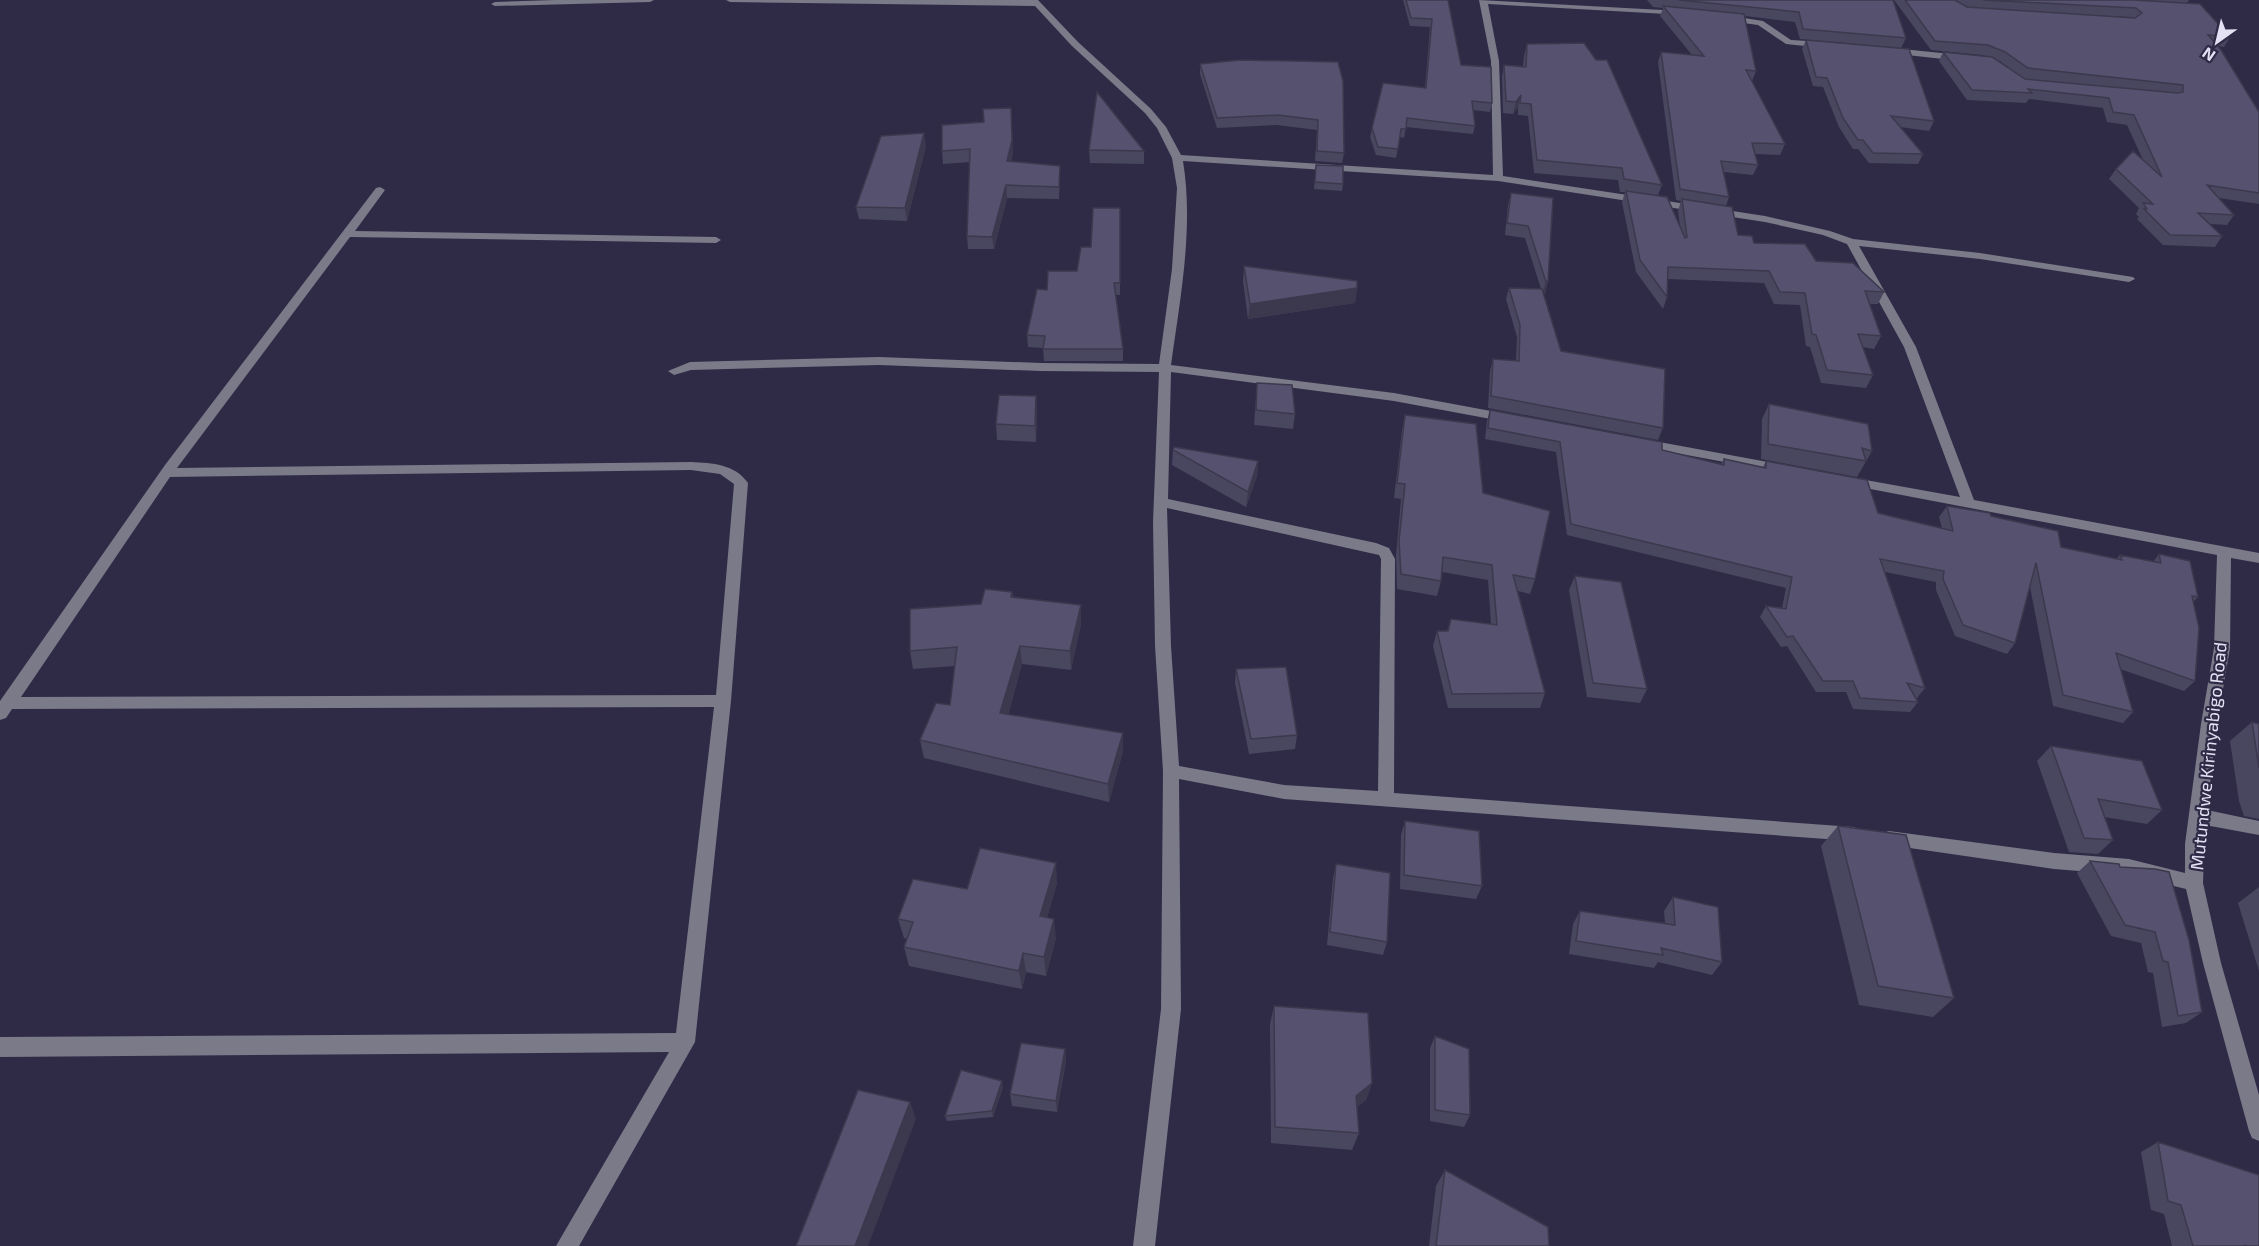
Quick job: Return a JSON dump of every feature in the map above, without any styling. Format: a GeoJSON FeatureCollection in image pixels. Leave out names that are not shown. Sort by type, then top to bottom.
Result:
{"type":"FeatureCollection","features":[{"type":"Feature","properties":{"kind":"street"},"geometry":{"type":"LineString","coordinates":[[495,4],[650,0]]}},
{"type":"Feature","properties":{"kind":"street"},"geometry":{"type":"LineString","coordinates":[[730,0],[1035,2],[1075,44],[1148,111],[1161,127],[1177,158],[1182,188],[1178,269],[1165,368],[1160,502],[1162,646],[1171,771],[1171,1009],[1144,1246]]}},
{"type":"Feature","properties":{"kind":"street"},"geometry":{"type":"LineString","coordinates":[[1498,178],[1495,61],[1483,1],[1694,15]]}},
{"type":"Feature","properties":{"kind":"street"},"geometry":{"type":"LineString","coordinates":[[1718,17],[1760,23],[1789,42],[1831,45]]}},
{"type":"Feature","properties":{"kind":"street"},"geometry":{"type":"LineString","coordinates":[[1879,50],[1972,59]]}},
{"type":"Feature","properties":{"kind":"street"},"geometry":{"type":"LineString","coordinates":[[1177,158],[1498,178],[1765,219],[1826,233],[1851,242],[1980,255],[2129,279]]}},
{"type":"Feature","properties":{"kind":"street"},"geometry":{"type":"LineString","coordinates":[[4,709],[167,473],[380,190]]}},
{"type":"Feature","properties":{"kind":"street"},"geometry":{"type":"LineString","coordinates":[[348,234],[716,240]]}},
{"type":"Feature","properties":{"kind":"street"},"geometry":{"type":"LineString","coordinates":[[1851,242],[1911,346],[1969,504]]}},
{"type":"Feature","properties":{"kind":"street"},"geometry":{"type":"LineString","coordinates":[[674,371],[690,366],[879,361],[949,362],[1041,368],[1165,368],[1394,398],[1516,420]]}},
{"type":"Feature","properties":{"kind":"street"},"geometry":{"type":"LineString","coordinates":[[1629,441],[1799,472]]}},
{"type":"Feature","properties":{"kind":"street"},"geometry":{"type":"LineString","coordinates":[[167,473],[691,466],[733,473],[741,483],[723,701],[685,1042],[567,1246]]}},
{"type":"Feature","properties":{"kind":"street"},"geometry":{"type":"LineString","coordinates":[[1833,478],[2259,558]]}},
{"type":"Feature","properties":{"kind":"street"},"geometry":{"type":"LineString","coordinates":[[1160,502],[1376,548],[1384,552],[1388,559],[1386,799]]}},
{"type":"Feature","properties":{"kind":"street","name":"Mutundwe Kirinyabigo Road"},"geometry":{"type":"LineString","coordinates":[[2224,552],[2222,648],[2209,724],[2194,844],[2194,883],[2211,963],[2259,1131]]}},
{"type":"Feature","properties":{"kind":"street"},"geometry":{"type":"LineString","coordinates":[[4,709],[723,701]]}},
{"type":"Feature","properties":{"kind":"street"},"geometry":{"type":"LineString","coordinates":[[1171,771],[1284,792],[1517,810],[1660,818],[1872,836],[2054,861],[2129,867],[2194,883]]}},
{"type":"Feature","properties":{"kind":"street"},"geometry":{"type":"LineString","coordinates":[[2198,816],[2259,828]]}},
{"type":"Feature","properties":{"kind":"street"},"geometry":{"type":"LineString","coordinates":[[0,1047],[685,1042]]}},
{"type":"Feature","properties":{"kind":"building"},"geometry":{"type":"Polygon","coordinates":[[[1406,0],[1448,0],[1461,65],[1491,67],[1492,103],[1472,101],[1475,126],[1407,118],[1406,129],[1401,129],[1398,149],[1378,147],[1372,128],[1383,83],[1426,88],[1432,19],[1411,18],[1406,0]]]}},
{"type":"Feature","properties":{"kind":"building"},"geometry":{"type":"Polygon","coordinates":[[[1679,0],[1893,0],[1906,38],[1803,29],[1799,12],[1679,0]]]}},
{"type":"Feature","properties":{"kind":"building"},"geometry":{"type":"Polygon","coordinates":[[[1905,0],[1955,0],[1967,7],[2135,18],[2142,13],[2136,8],[1983,0],[2134,0],[2200,4],[2230,37],[2208,35],[2221,50],[2259,112],[2259,193],[2207,185],[2234,215],[2198,213],[2222,236],[2170,235],[2144,209],[2147,209],[2143,203],[2153,204],[2116,169],[2133,151],[2162,177],[2134,115],[2113,112],[2109,98],[2028,89],[2032,93],[1972,90],[1943,52],[1992,57],[2025,79],[2178,93],[2183,92],[2183,85],[2028,68],[2005,52],[1988,45],[1935,41],[1905,0]]]}},
{"type":"Feature","properties":{"kind":"building"},"geometry":{"type":"Polygon","coordinates":[[[1663,6],[1744,14],[1756,71],[1746,70],[1785,144],[1752,143],[1758,165],[1721,161],[1729,197],[1680,189],[1661,52],[1704,56],[1663,6]]]}},
{"type":"Feature","properties":{"kind":"building"},"geometry":{"type":"Polygon","coordinates":[[[1806,40],[1909,49],[1934,121],[1891,116],[1923,154],[1873,153],[1863,140],[1858,140],[1843,118],[1827,78],[1816,77],[1806,40]]]}},
{"type":"Feature","properties":{"kind":"building"},"geometry":{"type":"Polygon","coordinates":[[[1584,43],[1596,60],[1607,60],[1662,185],[1624,179],[1622,168],[1537,160],[1531,104],[1520,103],[1521,95],[1516,102],[1506,101],[1504,65],[1526,67],[1527,44],[1584,43]]]}},
{"type":"Feature","properties":{"kind":"building"},"geometry":{"type":"Polygon","coordinates":[[[1240,60],[1338,62],[1343,81],[1344,153],[1317,151],[1318,120],[1278,115],[1217,118],[1200,64],[1240,60]]]}},
{"type":"Feature","properties":{"kind":"building"},"geometry":{"type":"Polygon","coordinates":[[[1097,92],[1144,151],[1089,150],[1097,92]]]}},
{"type":"Feature","properties":{"kind":"building"},"geometry":{"type":"Polygon","coordinates":[[[1011,108],[1012,140],[1007,161],[1060,166],[1059,187],[1006,185],[992,237],[967,236],[970,149],[942,151],[942,125],[984,122],[983,109],[1011,108]]]}},
{"type":"Feature","properties":{"kind":"building"},"geometry":{"type":"Polygon","coordinates":[[[924,133],[905,208],[856,207],[881,136],[924,133]]]}},
{"type":"Feature","properties":{"kind":"building"},"geometry":{"type":"Polygon","coordinates":[[[1316,165],[1343,166],[1343,184],[1315,182],[1316,165]]]}},
{"type":"Feature","properties":{"kind":"building"},"geometry":{"type":"Polygon","coordinates":[[[1626,191],[1667,197],[1685,238],[1687,237],[1682,199],[1732,207],[1738,235],[1752,236],[1754,243],[1805,244],[1816,261],[1853,263],[1884,292],[1865,291],[1881,336],[1858,334],[1873,375],[1827,370],[1816,335],[1812,334],[1805,293],[1780,292],[1769,271],[1668,267],[1667,297],[1640,260],[1626,191]]]}},
{"type":"Feature","properties":{"kind":"building"},"geometry":{"type":"Polygon","coordinates":[[[1511,193],[1553,198],[1548,281],[1546,282],[1528,226],[1507,223],[1511,193]]]}},
{"type":"Feature","properties":{"kind":"building"},"geometry":{"type":"Polygon","coordinates":[[[1093,208],[1120,208],[1120,283],[1114,283],[1123,349],[1043,349],[1045,336],[1027,335],[1037,289],[1047,290],[1048,271],[1077,271],[1081,247],[1091,247],[1093,208]]]}},
{"type":"Feature","properties":{"kind":"building"},"geometry":{"type":"Polygon","coordinates":[[[1244,266],[1357,281],[1357,288],[1250,304],[1244,266]]]}},
{"type":"Feature","properties":{"kind":"building"},"geometry":{"type":"Polygon","coordinates":[[[1509,288],[1542,289],[1561,351],[1665,369],[1663,428],[1491,396],[1493,359],[1519,361],[1520,325],[1509,288]]]}},
{"type":"Feature","properties":{"kind":"building"},"geometry":{"type":"Polygon","coordinates":[[[1257,383],[1292,385],[1295,414],[1256,410],[1257,383]]]}},
{"type":"Feature","properties":{"kind":"building"},"geometry":{"type":"Polygon","coordinates":[[[999,395],[1036,396],[1035,426],[996,424],[999,395]]]}},
{"type":"Feature","properties":{"kind":"building"},"geometry":{"type":"Polygon","coordinates":[[[1769,404],[1868,424],[1872,451],[1862,448],[1866,461],[1768,444],[1769,404]]]}},
{"type":"Feature","properties":{"kind":"building"},"geometry":{"type":"Polygon","coordinates":[[[1490,410],[1662,442],[1662,450],[1724,465],[1724,459],[1766,468],[1766,461],[1867,480],[1878,513],[1953,531],[1947,506],[1990,513],[1991,516],[2058,531],[2061,547],[2122,560],[2120,555],[2161,563],[2159,554],[2190,561],[2198,597],[2192,596],[2199,628],[2195,681],[2116,653],[2133,712],[2063,695],[2036,563],[2015,643],[1963,625],[1943,579],[1944,571],[1880,559],[1925,688],[1907,683],[1918,702],[1860,698],[1853,681],[1823,681],[1793,636],[1787,637],[1766,606],[1786,609],[1792,577],[1571,524],[1560,442],[1488,428],[1490,410]]]}},
{"type":"Feature","properties":{"kind":"building"},"geometry":{"type":"Polygon","coordinates":[[[1405,415],[1476,424],[1483,493],[1550,511],[1535,579],[1513,575],[1545,693],[1452,694],[1437,631],[1448,631],[1451,619],[1497,625],[1492,565],[1443,557],[1441,581],[1401,574],[1399,541],[1405,484],[1397,483],[1405,415]]]}},
{"type":"Feature","properties":{"kind":"building"},"geometry":{"type":"Polygon","coordinates":[[[1174,447],[1258,461],[1248,492],[1173,450],[1174,447]]]}},
{"type":"Feature","properties":{"kind":"building"},"geometry":{"type":"Polygon","coordinates":[[[1575,576],[1621,582],[1647,689],[1593,683],[1575,576]]]}},
{"type":"Feature","properties":{"kind":"building"},"geometry":{"type":"Polygon","coordinates":[[[985,589],[1012,592],[1011,597],[1081,605],[1070,651],[1020,646],[1000,713],[1123,733],[1108,784],[920,740],[936,703],[950,705],[957,647],[910,651],[910,609],[981,604],[985,589]]]}},
{"type":"Feature","properties":{"kind":"building"},"geometry":{"type":"Polygon","coordinates":[[[1286,667],[1297,735],[1251,739],[1236,669],[1286,667]]]}},
{"type":"Feature","properties":{"kind":"building"},"geometry":{"type":"Polygon","coordinates":[[[2252,722],[2259,724],[2259,768],[2252,722]]]}},
{"type":"Feature","properties":{"kind":"building"},"geometry":{"type":"Polygon","coordinates":[[[2051,746],[2142,761],[2162,810],[2098,799],[2113,840],[2084,838],[2051,746]]]}},
{"type":"Feature","properties":{"kind":"building"},"geometry":{"type":"Polygon","coordinates":[[[1405,821],[1479,831],[1482,886],[1404,875],[1405,821]]]}},
{"type":"Feature","properties":{"kind":"building"},"geometry":{"type":"Polygon","coordinates":[[[1838,826],[1906,835],[1954,998],[1878,986],[1838,826]]]}},
{"type":"Feature","properties":{"kind":"building"},"geometry":{"type":"Polygon","coordinates":[[[980,848],[1056,863],[1040,916],[1054,919],[1044,957],[1023,953],[1019,971],[904,947],[913,922],[898,919],[913,879],[967,889],[980,848]]]}},
{"type":"Feature","properties":{"kind":"building"},"geometry":{"type":"Polygon","coordinates":[[[2090,861],[2119,864],[2120,867],[2169,872],[2189,940],[2202,1012],[2178,1016],[2168,962],[2163,961],[2155,932],[2125,925],[2090,861]]]}},
{"type":"Feature","properties":{"kind":"building"},"geometry":{"type":"Polygon","coordinates":[[[1336,864],[1390,873],[1387,942],[1330,932],[1336,864]]]}},
{"type":"Feature","properties":{"kind":"building"},"geometry":{"type":"Polygon","coordinates":[[[1673,897],[1718,907],[1722,962],[1661,948],[1663,955],[1576,941],[1580,911],[1675,925],[1673,897]]]}},
{"type":"Feature","properties":{"kind":"building"},"geometry":{"type":"Polygon","coordinates":[[[1274,1006],[1368,1013],[1372,1083],[1356,1096],[1359,1133],[1275,1127],[1274,1006]]]}},
{"type":"Feature","properties":{"kind":"building"},"geometry":{"type":"Polygon","coordinates":[[[1435,1036],[1469,1049],[1470,1115],[1435,1110],[1435,1036]]]}},
{"type":"Feature","properties":{"kind":"building"},"geometry":{"type":"Polygon","coordinates":[[[1021,1043],[1065,1049],[1056,1101],[1010,1094],[1021,1043]]]}},
{"type":"Feature","properties":{"kind":"building"},"geometry":{"type":"Polygon","coordinates":[[[961,1070],[1002,1081],[992,1111],[945,1116],[961,1070]]]}},
{"type":"Feature","properties":{"kind":"building"},"geometry":{"type":"Polygon","coordinates":[[[858,1090],[910,1102],[855,1246],[796,1246],[858,1090]]]}},
{"type":"Feature","properties":{"kind":"building"},"geometry":{"type":"Polygon","coordinates":[[[2158,1142],[2259,1175],[2259,1246],[2193,1246],[2181,1205],[2168,1201],[2158,1142]]]}},
{"type":"Feature","properties":{"kind":"building"},"geometry":{"type":"Polygon","coordinates":[[[1445,1170],[1548,1227],[1549,1246],[1436,1246],[1445,1170]]]}}]}
